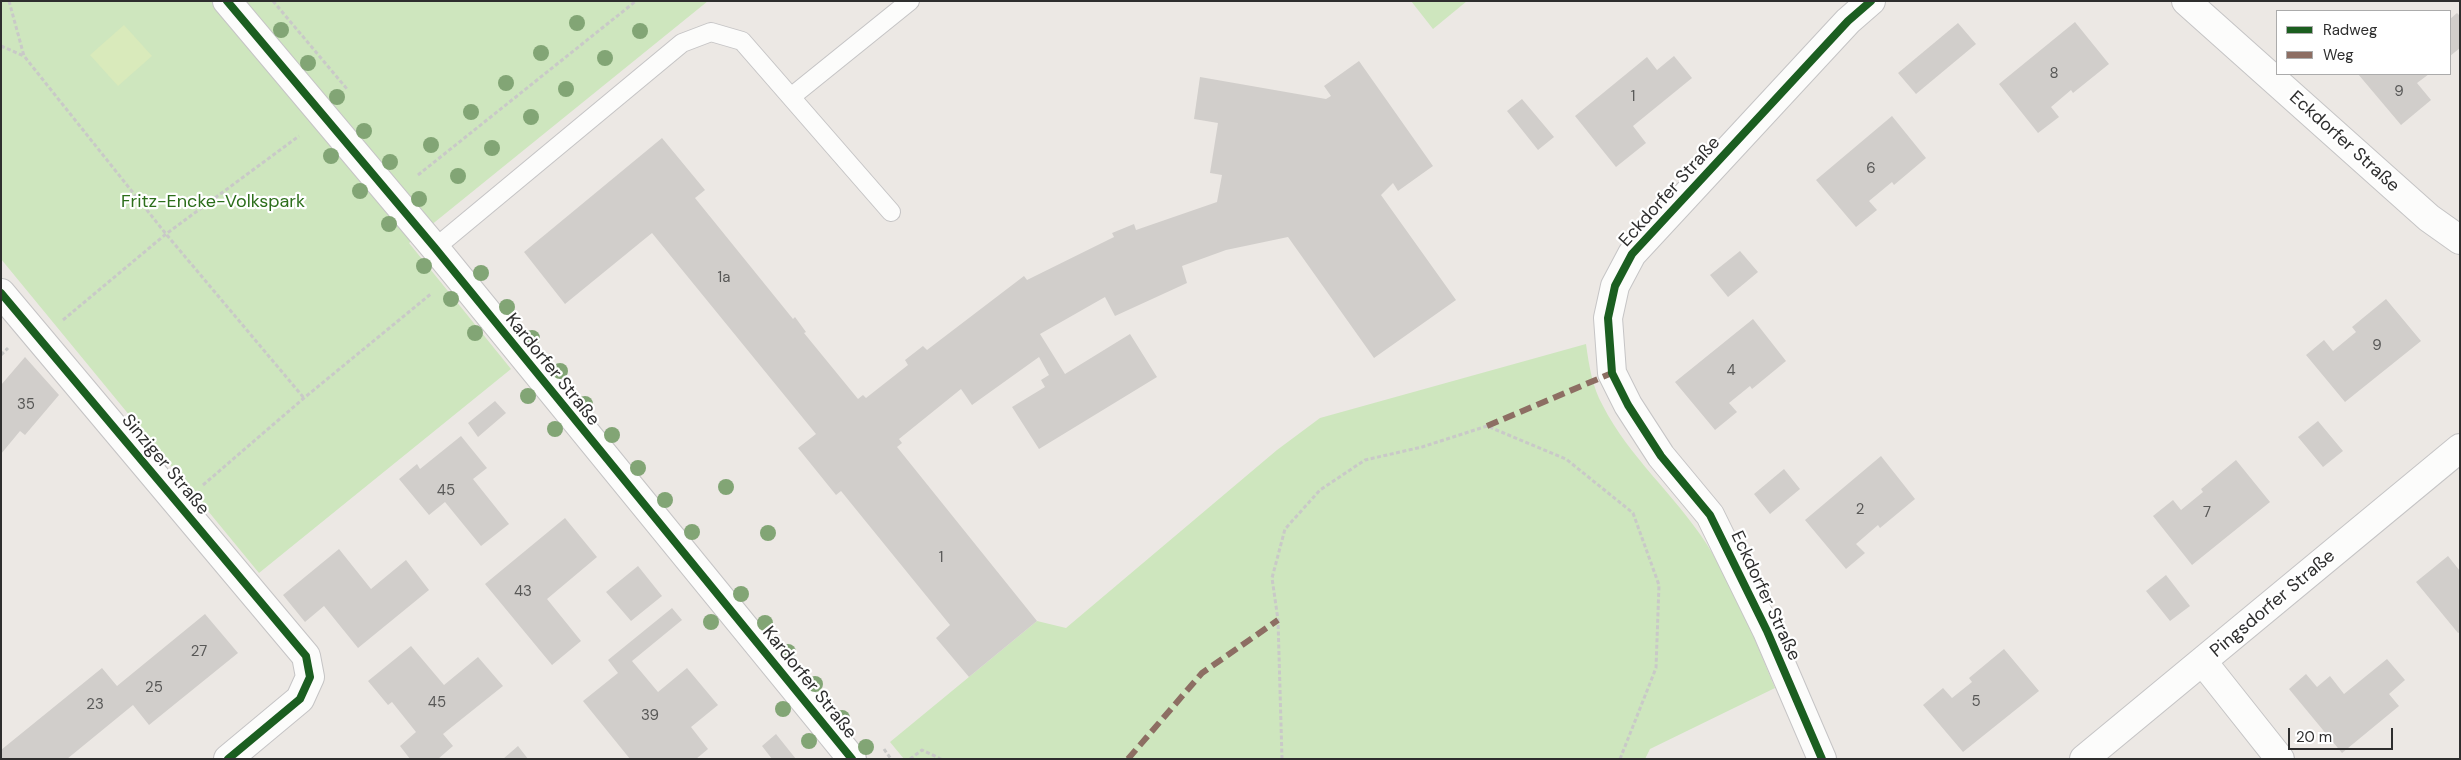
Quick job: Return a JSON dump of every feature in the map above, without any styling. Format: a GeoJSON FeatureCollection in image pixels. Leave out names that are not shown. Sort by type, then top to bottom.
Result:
{"type":"FeatureCollection","features":[{"type":"Feature","properties":{"kind":"street","name":"Kardorfer Straße"},"geometry":{"type":"LineString","coordinates":[[228,1],[435,248],[852,759]]}},
{"type":"Feature","properties":{"kind":"street","name":"Eckdorfer Straße"},"geometry":{"type":"LineString","coordinates":[[1822,759],[1767,631],[1710,515],[1661,456],[1612,373],[1608,318],[1615,286],[1632,254],[1848,21],[1871,1]]}},
{"type":"Feature","properties":{"kind":"street","name":"Eckdorfer Straße"},"geometry":{"type":"LineString","coordinates":[[2186,1],[2429,218],[2460,240]]}},
{"type":"Feature","properties":{"kind":"street","name":"Sinziger Straße"},"geometry":{"type":"LineString","coordinates":[[1,293],[306,656],[310,677],[300,699],[228,759]]}},
{"type":"Feature","properties":{"kind":"street","name":"Pingsdorfer Straße"},"geometry":{"type":"LineString","coordinates":[[2084,759],[2460,448]]}},
{"type":"Feature","properties":{"kind":"street"},"geometry":{"type":"LineString","coordinates":[[2203,662],[2280,759]]}},
{"type":"Feature","properties":{"kind":"lane"},"geometry":{"type":"LineString","coordinates":[[790,97],[910,1]]}},
{"type":"Feature","properties":{"kind":"lane"},"geometry":{"type":"LineString","coordinates":[[435,248],[682,43],[711,32],[742,41],[890,212]]}},
{"type":"Feature","properties":{"kind":"path"},"geometry":{"type":"LineString","coordinates":[[9,1],[24,56],[166,234],[304,398]]}},
{"type":"Feature","properties":{"kind":"path"},"geometry":{"type":"LineString","coordinates":[[418,175],[636,1]]}},
{"type":"Feature","properties":{"kind":"path"},"geometry":{"type":"LineString","coordinates":[[1,46],[24,56]]}},
{"type":"Feature","properties":{"kind":"path"},"geometry":{"type":"LineString","coordinates":[[40,340],[166,234],[326,117]]}},
{"type":"Feature","properties":{"kind":"path"},"geometry":{"type":"LineString","coordinates":[[180,505],[304,398],[455,274]]}},
{"type":"Feature","properties":{"kind":"path"},"geometry":{"type":"LineString","coordinates":[[1282,759],[1278,620],[1272,578],[1285,529],[1320,490],[1365,460],[1422,447],[1487,426],[1566,459],[1632,514],[1659,585],[1656,668],[1620,759]]}},
{"type":"Feature","properties":{"kind":"path"},"geometry":{"type":"LineString","coordinates":[[910,759],[922,750],[941,759]]}},
{"type":"Feature","properties":{"kind":"green space","name":"Fritz-Encke-Volkspark"},"geometry":{"type":"Polygon","coordinates":[[[1,1],[708,1],[409,243],[511,369],[259,573],[1,259],[1,1]]]}},
{"type":"Feature","properties":{"kind":"green space"},"geometry":{"type":"Polygon","coordinates":[[[1411,1],[1467,1],[1433,29],[1411,1]]]}},
{"type":"Feature","properties":{"kind":"green space"},"geometry":{"type":"Polygon","coordinates":[[[124,25],[152,56],[118,86],[90,55],[124,25]]]}},
{"type":"Feature","properties":{"kind":"green space"},"geometry":{"type":"Polygon","coordinates":[[[1586,344],[1590,368],[1599,399],[1626,442],[1694,525],[1706,543],[1744,614],[1775,688],[1650,749],[1645,759],[904,759],[890,742],[1037,621],[1066,628],[1277,450],[1320,418],[1586,344]]]}},
{"type":"Feature","properties":{"kind":"building"},"geometry":{"type":"Polygon","coordinates":[[[2457,13],[2460,16],[2460,48],[2451,55],[2451,18],[2457,13]]]}},
{"type":"Feature","properties":{"kind":"building"},"geometry":{"type":"Polygon","coordinates":[[[2075,22],[2109,64],[2073,93],[2071,90],[2051,107],[2059,117],[2038,133],[1999,84],[2075,22]]]}},
{"type":"Feature","properties":{"kind":"building"},"geometry":{"type":"Polygon","coordinates":[[[1958,23],[1976,44],[1916,94],[1898,73],[1958,23]]]}},
{"type":"Feature","properties":{"kind":"building"},"geometry":{"type":"Polygon","coordinates":[[[1674,56],[1692,78],[1633,126],[1646,143],[1616,167],[1575,116],[1647,57],[1657,70],[1674,56]]]}},
{"type":"Feature","properties":{"kind":"building"},"geometry":{"type":"Polygon","coordinates":[[[1359,61],[1433,166],[1398,191],[1393,183],[1381,195],[1456,300],[1374,358],[1288,237],[1226,250],[1182,266],[1187,283],[1115,316],[1105,297],[1040,334],[1065,374],[1130,334],[1157,377],[1039,449],[1012,407],[1045,387],[1041,380],[1049,375],[1039,357],[972,405],[961,389],[899,439],[902,443],[897,447],[1037,621],[969,677],[936,638],[950,625],[841,491],[836,495],[798,448],[816,434],[652,233],[565,304],[524,252],[662,138],[705,190],[695,198],[793,319],[795,317],[806,332],[804,333],[858,399],[863,395],[866,398],[908,365],[905,360],[923,346],[927,350],[1024,276],[1027,280],[1114,237],[1112,233],[1134,224],[1136,230],[1217,202],[1222,175],[1210,173],[1218,123],[1194,119],[1200,77],[1326,99],[1331,96],[1324,86],[1359,61]]]}},
{"type":"Feature","properties":{"kind":"building"},"geometry":{"type":"Polygon","coordinates":[[[2359,75],[2428,75],[2417,83],[2431,100],[2401,125],[2359,75]]]}},
{"type":"Feature","properties":{"kind":"building"},"geometry":{"type":"Polygon","coordinates":[[[1522,99],[1554,137],[1538,150],[1507,111],[1522,99]]]}},
{"type":"Feature","properties":{"kind":"building"},"geometry":{"type":"Polygon","coordinates":[[[1892,116],[1926,158],[1894,185],[1892,182],[1869,201],[1877,210],[1856,227],[1816,180],[1892,116]]]}},
{"type":"Feature","properties":{"kind":"building"},"geometry":{"type":"Polygon","coordinates":[[[1740,251],[1758,272],[1728,297],[1710,275],[1740,251]]]}},
{"type":"Feature","properties":{"kind":"building"},"geometry":{"type":"Polygon","coordinates":[[[2386,299],[2421,341],[2345,402],[2306,355],[2324,340],[2333,351],[2356,332],[2352,327],[2386,299]]]}},
{"type":"Feature","properties":{"kind":"building"},"geometry":{"type":"Polygon","coordinates":[[[1753,319],[1786,361],[1752,389],[1750,386],[1729,403],[1737,412],[1715,430],[1675,382],[1753,319]]]}},
{"type":"Feature","properties":{"kind":"building"},"geometry":{"type":"Polygon","coordinates":[[[25,357],[59,395],[25,435],[20,431],[1,454],[1,385],[25,357]]]}},
{"type":"Feature","properties":{"kind":"building"},"geometry":{"type":"Polygon","coordinates":[[[495,401],[506,413],[478,437],[468,423],[495,401]]]}},
{"type":"Feature","properties":{"kind":"building"},"geometry":{"type":"Polygon","coordinates":[[[2318,421],[2343,451],[2323,467],[2298,437],[2318,421]]]}},
{"type":"Feature","properties":{"kind":"building"},"geometry":{"type":"Polygon","coordinates":[[[461,436],[487,468],[473,479],[509,524],[481,546],[445,502],[429,515],[399,479],[417,464],[420,469],[461,436]]]}},
{"type":"Feature","properties":{"kind":"building"},"geometry":{"type":"Polygon","coordinates":[[[1881,456],[1915,499],[1880,528],[1878,525],[1856,544],[1865,553],[1846,569],[1805,520],[1881,456]]]}},
{"type":"Feature","properties":{"kind":"building"},"geometry":{"type":"Polygon","coordinates":[[[2236,460],[2270,502],[2192,565],[2153,516],[2173,500],[2181,510],[2203,492],[2201,489],[2236,460]]]}},
{"type":"Feature","properties":{"kind":"building"},"geometry":{"type":"Polygon","coordinates":[[[1784,469],[1800,489],[1770,514],[1754,494],[1784,469]]]}},
{"type":"Feature","properties":{"kind":"building"},"geometry":{"type":"Polygon","coordinates":[[[565,518],[597,557],[547,599],[581,641],[552,665],[485,584],[565,518]]]}},
{"type":"Feature","properties":{"kind":"building"},"geometry":{"type":"Polygon","coordinates":[[[339,549],[371,589],[406,560],[429,590],[358,648],[324,606],[305,622],[283,595],[339,549]]]}},
{"type":"Feature","properties":{"kind":"building"},"geometry":{"type":"Polygon","coordinates":[[[2448,556],[2460,571],[2460,632],[2458,633],[2416,582],[2448,556]]]}},
{"type":"Feature","properties":{"kind":"building"},"geometry":{"type":"Polygon","coordinates":[[[638,566],[662,596],[631,621],[606,592],[638,566]]]}},
{"type":"Feature","properties":{"kind":"building"},"geometry":{"type":"Polygon","coordinates":[[[2166,575],[2190,606],[2170,621],[2146,591],[2166,575]]]}},
{"type":"Feature","properties":{"kind":"building"},"geometry":{"type":"Polygon","coordinates":[[[672,608],[682,620],[632,661],[658,692],[687,668],[718,705],[691,727],[708,749],[696,759],[630,759],[583,701],[618,673],[608,660],[672,608]]]}},
{"type":"Feature","properties":{"kind":"building"},"geometry":{"type":"Polygon","coordinates":[[[205,614],[238,653],[149,725],[133,705],[67,759],[1,759],[1,750],[102,668],[117,686],[205,614]]]}},
{"type":"Feature","properties":{"kind":"building"},"geometry":{"type":"Polygon","coordinates":[[[411,646],[444,685],[478,657],[503,686],[443,734],[453,746],[438,759],[410,759],[400,746],[416,732],[392,702],[388,705],[368,681],[411,646]]]}},
{"type":"Feature","properties":{"kind":"building"},"geometry":{"type":"Polygon","coordinates":[[[2004,649],[2039,691],[1963,752],[1923,705],[1943,688],[1952,698],[1972,682],[1969,678],[2004,649]]]}},
{"type":"Feature","properties":{"kind":"building"},"geometry":{"type":"Polygon","coordinates":[[[2387,659],[2405,680],[2389,694],[2399,706],[2342,753],[2289,689],[2306,674],[2317,687],[2330,676],[2344,694],[2387,659]]]}},
{"type":"Feature","properties":{"kind":"building"},"geometry":{"type":"Polygon","coordinates":[[[776,734],[796,759],[772,759],[762,746],[776,734]]]}},
{"type":"Feature","properties":{"kind":"building"},"geometry":{"type":"Polygon","coordinates":[[[518,746],[528,759],[503,759],[518,746]]]}},
{"type":"Feature","properties":{"kind":"marked path"},"geometry":{"type":"LineString","coordinates":[[1487,426],[1612,373]]}},
{"type":"Feature","properties":{"kind":"marked path"},"geometry":{"type":"LineString","coordinates":[[1128,759],[1202,673],[1278,620]]}},
{"type":"Feature","properties":{"kind":"cycle path"},"geometry":{"type":"LineString","coordinates":[[227,1],[435,248],[852,759]]}},
{"type":"Feature","properties":{"kind":"cycle path"},"geometry":{"type":"LineString","coordinates":[[1822,759],[1767,631],[1710,515],[1661,456],[1628,405],[1612,373],[1608,318],[1615,286],[1632,254],[1848,21],[1871,1]]}},
{"type":"Feature","properties":{"kind":"cycle path"},"geometry":{"type":"LineString","coordinates":[[1,293],[306,656],[310,677],[300,699],[228,759]]}}]}
